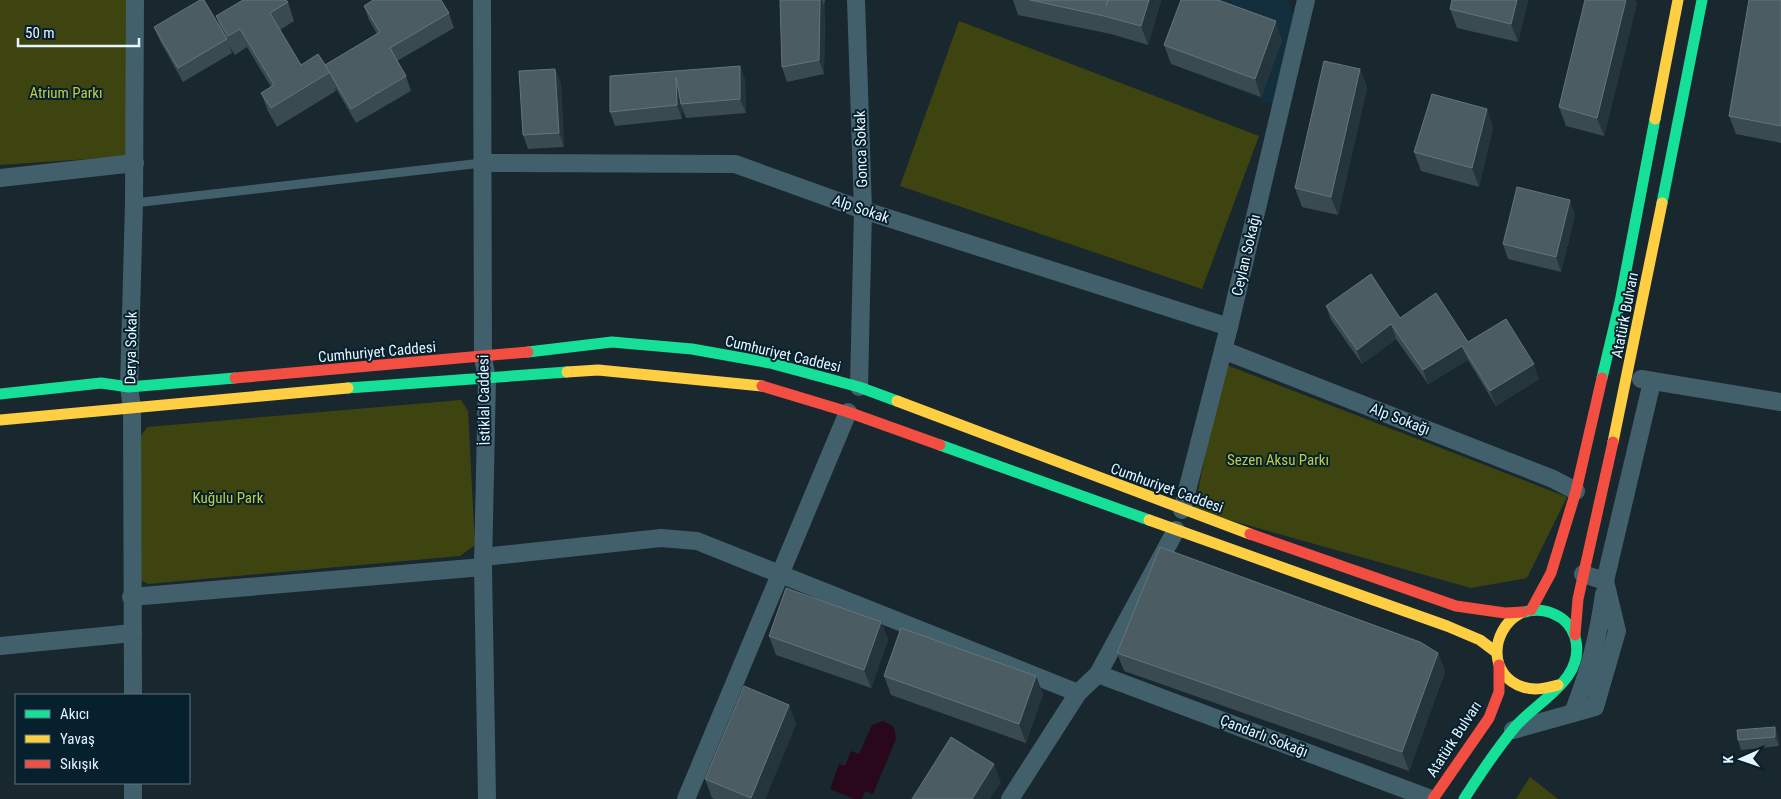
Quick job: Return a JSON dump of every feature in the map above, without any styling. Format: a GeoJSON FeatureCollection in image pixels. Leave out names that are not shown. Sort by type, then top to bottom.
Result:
{"type":"FeatureCollection","features":[{"type":"Feature","properties":{"kind":"main road","name":"Atatürk Bulvarı"},"geometry":{"type":"LineString","coordinates":[[1528,611],[1551,574],[1576,491],[1620,302],[1678,0]]}},
{"type":"Feature","properties":{"kind":"main road","name":"Atatürk Bulvarı"},"geometry":{"type":"LineString","coordinates":[[1574,635],[1583,574],[1628,375],[1702,0]]}},
{"type":"Feature","properties":{"kind":"main road","name":"Cumhuriyet Caddesi"},"geometry":{"type":"LineString","coordinates":[[0,394],[101,383],[130,387],[483,358],[612,342],[692,349],[722,354],[770,363],[853,399],[1176,530],[1447,626],[1480,640],[1496,652]]}},
{"type":"Feature","properties":{"kind":"main road","name":"Cumhuriyet Caddesi"},"geometry":{"type":"LineString","coordinates":[[0,420],[361,386],[598,370],[754,384],[853,399],[1182,510],[1456,606],[1506,613],[1528,611]]}},
{"type":"Feature","properties":{"kind":"main road"},"geometry":{"type":"LineString","coordinates":[[1176,530],[1182,510]]}},
{"type":"Feature","properties":{"kind":"main road"},"geometry":{"type":"LineString","coordinates":[[1464,799],[1495,751],[1513,730],[1558,685],[1572,671],[1576,660],[1574,635],[1563,619],[1552,613],[1528,611],[1506,623],[1500,633],[1496,652],[1499,665],[1506,677],[1526,690],[1546,690],[1558,685]]}},
{"type":"Feature","properties":{"kind":"main road","name":"Atatürk Bulvarı"},"geometry":{"type":"LineString","coordinates":[[1432,799],[1476,738],[1493,709],[1499,692],[1499,665]]}},
{"type":"Feature","properties":{"kind":"street","name":"Derya Sokak"},"geometry":{"type":"LineString","coordinates":[[133,694],[131,597],[132,407],[130,387],[135,163],[135,0]]}},
{"type":"Feature","properties":{"kind":"street","name":"İstiklal Caddesi"},"geometry":{"type":"LineString","coordinates":[[482,0],[483,358],[487,378],[483,562],[487,799]]}},
{"type":"Feature","properties":{"kind":"street","name":"Gonca Sokak"},"geometry":{"type":"LineString","coordinates":[[853,399],[863,210],[856,0]]}},
{"type":"Feature","properties":{"kind":"street","name":"Ceylan Sokağı"},"geometry":{"type":"LineString","coordinates":[[1182,510],[1229,327],[1306,0]]}},
{"type":"Feature","properties":{"kind":"street"},"geometry":{"type":"LineString","coordinates":[[0,178],[135,163]]}},
{"type":"Feature","properties":{"kind":"street","name":"Alp Sokak"},"geometry":{"type":"LineString","coordinates":[[482,163],[735,164],[863,210],[1229,327]]}},
{"type":"Feature","properties":{"kind":"street","name":"Alp Sokağı"},"geometry":{"type":"LineString","coordinates":[[1223,350],[1553,479],[1576,491]]}},
{"type":"Feature","properties":{"kind":"street"},"geometry":{"type":"LineString","coordinates":[[1628,375],[1652,382],[1781,402]]}},
{"type":"Feature","properties":{"kind":"street"},"geometry":{"type":"LineString","coordinates":[[1513,730],[1595,707],[1617,631],[1605,581],[1652,382]]}},
{"type":"Feature","properties":{"kind":"street"},"geometry":{"type":"LineString","coordinates":[[686,799],[853,399]]}},
{"type":"Feature","properties":{"kind":"street"},"geometry":{"type":"LineString","coordinates":[[1010,799],[1078,693],[1098,674],[1176,530]]}},
{"type":"Feature","properties":{"kind":"street"},"geometry":{"type":"LineString","coordinates":[[131,597],[483,562],[661,538],[697,541],[1078,693]]}},
{"type":"Feature","properties":{"kind":"street"},"geometry":{"type":"LineString","coordinates":[[1583,574],[1605,581]]}},
{"type":"Feature","properties":{"kind":"street"},"geometry":{"type":"LineString","coordinates":[[0,646],[133,633]]}},
{"type":"Feature","properties":{"kind":"street","name":"Çandarlı Sokağı"},"geometry":{"type":"LineString","coordinates":[[1098,674],[1432,799]]}},
{"type":"Feature","properties":{"kind":"street"},"geometry":{"type":"LineString","coordinates":[[133,784],[133,799]]}},
{"type":"Feature","properties":{"kind":"lane"},"geometry":{"type":"LineString","coordinates":[[134,203],[482,163]]}},
{"type":"Feature","properties":{"kind":"shaded area"},"geometry":{"type":"Polygon","coordinates":[[[1194,0],[1288,0],[1293,14],[1291,43],[1272,104],[1171,64],[1194,0]]]}},
{"type":"Feature","properties":{"kind":"shaded area"},"geometry":{"type":"Polygon","coordinates":[[[883,721],[894,727],[896,739],[873,794],[865,791],[862,799],[854,799],[830,789],[839,764],[845,766],[851,751],[859,754],[872,725],[883,721]]]}},
{"type":"Feature","properties":{"kind":"green space","name":"Atrium Parkı"},"geometry":{"type":"Polygon","coordinates":[[[0,0],[129,0],[133,156],[0,165],[0,0]]]}},
{"type":"Feature","properties":{"kind":"green space"},"geometry":{"type":"Polygon","coordinates":[[[959,21],[1259,136],[1202,289],[900,186],[959,21]]]}},
{"type":"Feature","properties":{"kind":"green space","name":"Sezen Aksu Parkı"},"geometry":{"type":"Polygon","coordinates":[[[1224,364],[1567,497],[1527,578],[1471,588],[1194,510],[1224,364]]]}},
{"type":"Feature","properties":{"kind":"green space","name":"Kuğulu Park"},"geometry":{"type":"Polygon","coordinates":[[[461,400],[468,411],[475,545],[460,556],[148,584],[141,580],[141,436],[147,427],[461,400]]]}},
{"type":"Feature","properties":{"kind":"green space"},"geometry":{"type":"Polygon","coordinates":[[[1530,777],[1558,799],[1516,799],[1530,777]]]}},
{"type":"Feature","properties":{"kind":"building"},"geometry":{"type":"Polygon","coordinates":[[[200,0],[204,0],[227,39],[178,68],[154,27],[200,0]]]}},
{"type":"Feature","properties":{"kind":"building"},"geometry":{"type":"Polygon","coordinates":[[[243,0],[286,0],[288,2],[270,13],[301,65],[318,54],[330,72],[271,108],[261,93],[274,85],[240,29],[228,36],[216,16],[243,0]]]}},
{"type":"Feature","properties":{"kind":"building"},"geometry":{"type":"Polygon","coordinates":[[[373,0],[441,0],[449,13],[390,48],[406,76],[351,109],[325,65],[380,32],[364,6],[373,0]]]}},
{"type":"Feature","properties":{"kind":"building"},"geometry":{"type":"Polygon","coordinates":[[[780,0],[820,0],[819,60],[782,67],[780,0]]]}},
{"type":"Feature","properties":{"kind":"building"},"geometry":{"type":"Polygon","coordinates":[[[1030,0],[1149,0],[1141,26],[1030,0]]]}},
{"type":"Feature","properties":{"kind":"building"},"geometry":{"type":"Polygon","coordinates":[[[1181,0],[1218,0],[1276,21],[1255,79],[1164,45],[1181,0]]]}},
{"type":"Feature","properties":{"kind":"building"},"geometry":{"type":"Polygon","coordinates":[[[1452,0],[1517,0],[1511,24],[1450,9],[1452,0]]]}},
{"type":"Feature","properties":{"kind":"building"},"geometry":{"type":"Polygon","coordinates":[[[1585,0],[1626,0],[1597,118],[1559,107],[1585,0]]]}},
{"type":"Feature","properties":{"kind":"building"},"geometry":{"type":"Polygon","coordinates":[[[1749,0],[1781,0],[1781,126],[1729,116],[1749,0]]]}},
{"type":"Feature","properties":{"kind":"building"},"geometry":{"type":"Polygon","coordinates":[[[1324,61],[1360,69],[1331,197],[1295,188],[1324,61]]]}},
{"type":"Feature","properties":{"kind":"building"},"geometry":{"type":"Polygon","coordinates":[[[740,66],[740,99],[681,104],[676,77],[677,105],[610,112],[610,76],[740,66]]]}},
{"type":"Feature","properties":{"kind":"building"},"geometry":{"type":"Polygon","coordinates":[[[555,69],[559,133],[523,135],[519,71],[555,69]]]}},
{"type":"Feature","properties":{"kind":"building"},"geometry":{"type":"Polygon","coordinates":[[[1432,94],[1487,109],[1472,168],[1414,152],[1432,94]]]}},
{"type":"Feature","properties":{"kind":"building"},"geometry":{"type":"Polygon","coordinates":[[[1517,187],[1570,200],[1556,257],[1503,244],[1517,187]]]}},
{"type":"Feature","properties":{"kind":"building"},"geometry":{"type":"Polygon","coordinates":[[[1371,274],[1400,318],[1436,293],[1468,342],[1506,319],[1534,364],[1490,391],[1462,346],[1423,370],[1391,324],[1357,350],[1326,306],[1371,274]]]}},
{"type":"Feature","properties":{"kind":"building"},"geometry":{"type":"Polygon","coordinates":[[[1160,547],[1420,642],[1438,653],[1402,752],[1117,653],[1160,547]]]}},
{"type":"Feature","properties":{"kind":"building"},"geometry":{"type":"Polygon","coordinates":[[[786,588],[881,622],[864,670],[769,636],[786,588]]]}},
{"type":"Feature","properties":{"kind":"building"},"geometry":{"type":"Polygon","coordinates":[[[901,628],[1036,676],[1019,724],[884,676],[901,628]]]}},
{"type":"Feature","properties":{"kind":"building"},"geometry":{"type":"Polygon","coordinates":[[[744,686],[789,705],[751,798],[705,779],[744,686]]]}},
{"type":"Feature","properties":{"kind":"building"},"geometry":{"type":"Polygon","coordinates":[[[1775,727],[1775,737],[1738,740],[1737,730],[1775,727]]]}},
{"type":"Feature","properties":{"kind":"building"},"geometry":{"type":"Polygon","coordinates":[[[951,737],[994,764],[972,799],[912,799],[951,737]]]}},
{"type":"Feature","properties":{"kind":"traffic: fast"},"geometry":{"type":"LineString","coordinates":[[1662,203],[1702,0]]}},
{"type":"Feature","properties":{"kind":"traffic: fast"},"geometry":{"type":"LineString","coordinates":[[1602,378],[1620,302],[1655,119]]}},
{"type":"Feature","properties":{"kind":"traffic: fast"},"geometry":{"type":"LineString","coordinates":[[528,352],[612,342],[692,349],[770,363],[859,387],[897,401]]}},
{"type":"Feature","properties":{"kind":"traffic: fast"},"geometry":{"type":"LineString","coordinates":[[348,388],[567,372]]}},
{"type":"Feature","properties":{"kind":"traffic: fast"},"geometry":{"type":"LineString","coordinates":[[0,394],[101,383],[129,387],[235,378]]}},
{"type":"Feature","properties":{"kind":"traffic: fast"},"geometry":{"type":"LineString","coordinates":[[940,445],[1149,520]]}},
{"type":"Feature","properties":{"kind":"traffic: fast"},"geometry":{"type":"LineString","coordinates":[[1464,799],[1501,744],[1524,717],[1558,688],[1574,665],[1577,652],[1575,637],[1565,621],[1556,615],[1542,611],[1528,611],[1519,614]]}},
{"type":"Feature","properties":{"kind":"traffic: slow"},"geometry":{"type":"LineString","coordinates":[[1655,119],[1678,0]]}},
{"type":"Feature","properties":{"kind":"traffic: slow"},"geometry":{"type":"LineString","coordinates":[[1613,442],[1662,203]]}},
{"type":"Feature","properties":{"kind":"traffic: slow"},"geometry":{"type":"LineString","coordinates":[[567,372],[598,370],[762,386]]}},
{"type":"Feature","properties":{"kind":"traffic: slow"},"geometry":{"type":"LineString","coordinates":[[0,420],[348,388]]}},
{"type":"Feature","properties":{"kind":"traffic: slow"},"geometry":{"type":"LineString","coordinates":[[897,401],[1250,534]]}},
{"type":"Feature","properties":{"kind":"traffic: slow"},"geometry":{"type":"LineString","coordinates":[[1149,520],[1447,626],[1480,640],[1496,652]]}},
{"type":"Feature","properties":{"kind":"traffic: slow"},"geometry":{"type":"LineString","coordinates":[[1519,614],[1502,631],[1498,642],[1499,664],[1512,681],[1523,687],[1541,689],[1558,685]]}},
{"type":"Feature","properties":{"kind":"traffic: jam"},"geometry":{"type":"LineString","coordinates":[[235,378],[528,352]]}},
{"type":"Feature","properties":{"kind":"traffic: jam"},"geometry":{"type":"LineString","coordinates":[[1531,610],[1551,573],[1576,491],[1602,378]]}},
{"type":"Feature","properties":{"kind":"traffic: jam"},"geometry":{"type":"LineString","coordinates":[[762,386],[848,412],[940,445]]}},
{"type":"Feature","properties":{"kind":"traffic: jam"},"geometry":{"type":"LineString","coordinates":[[1575,635],[1578,599],[1613,442]]}},
{"type":"Feature","properties":{"kind":"traffic: jam"},"geometry":{"type":"LineString","coordinates":[[1250,534],[1456,606],[1505,613],[1523,612]]}},
{"type":"Feature","properties":{"kind":"traffic: jam"},"geometry":{"type":"LineString","coordinates":[[1433,799],[1489,718],[1499,692],[1499,665]]}}]}
